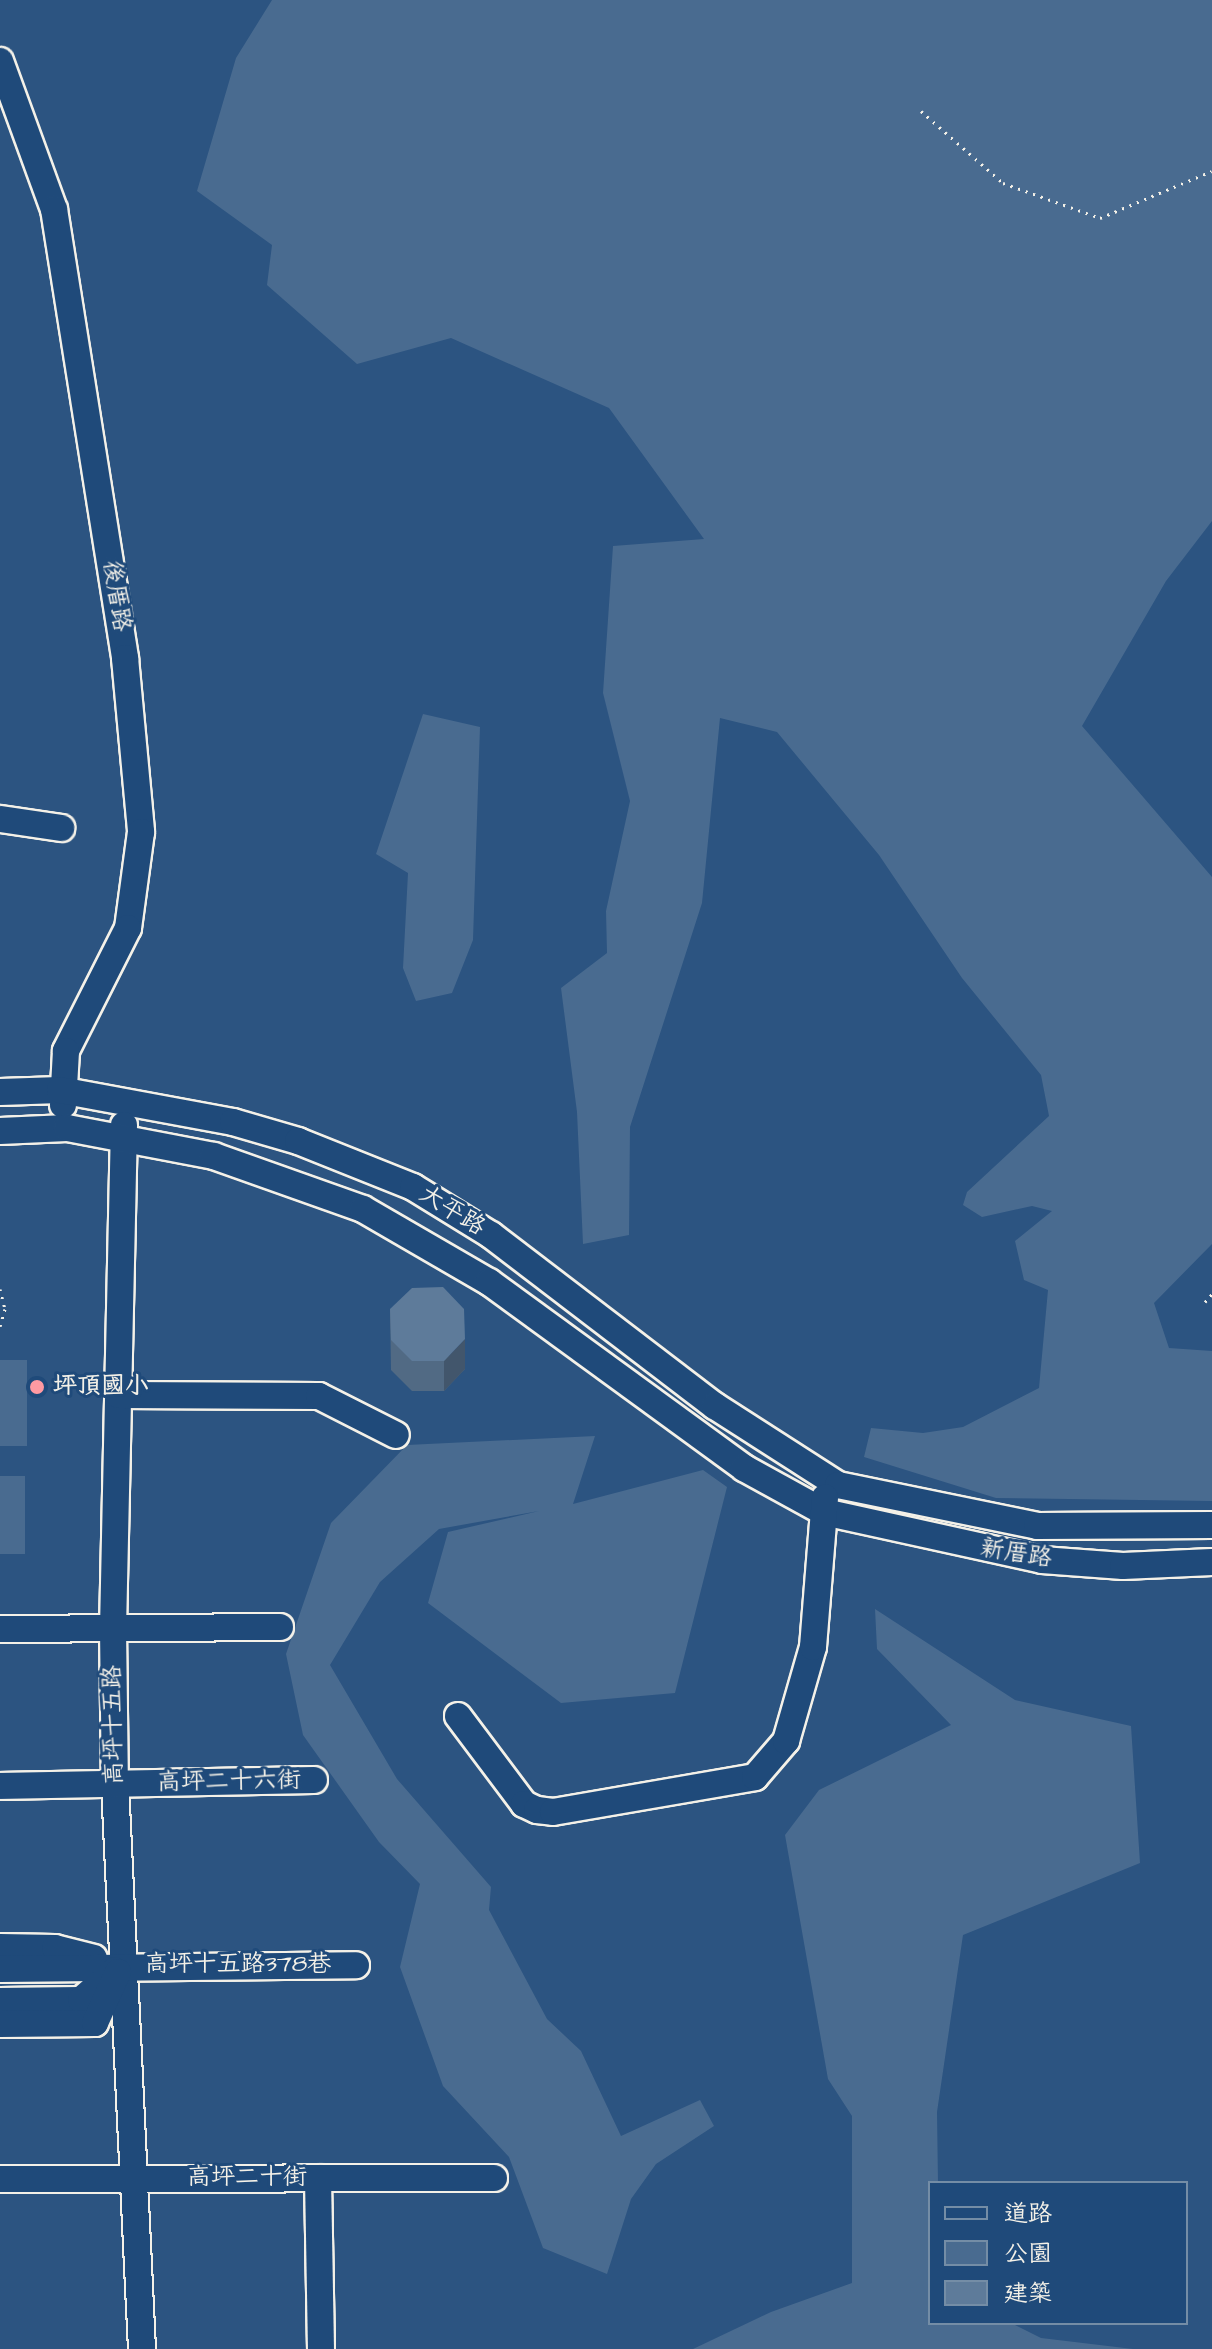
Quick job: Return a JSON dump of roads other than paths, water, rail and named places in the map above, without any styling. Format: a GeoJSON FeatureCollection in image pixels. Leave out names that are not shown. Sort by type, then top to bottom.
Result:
{"type":"FeatureCollection","features":[{"type":"Feature","properties":{"kind":"street","name":"後厝路"},"geometry":{"type":"LineString","coordinates":[[0,61],[54,209],[125,658],[141,832],[128,928],[66,1051],[60,1090],[67,1128]]}},
{"type":"Feature","properties":{"kind":"street"},"geometry":{"type":"LineString","coordinates":[[0,819],[61,828]]}},
{"type":"Feature","properties":{"kind":"street","name":"大平路"},"geometry":{"type":"LineString","coordinates":[[0,1092],[60,1090],[123,1101],[298,1141],[413,1187],[491,1235],[715,1406],[832,1482]]}},
{"type":"Feature","properties":{"kind":"street","name":"高坪十五路"},"geometry":{"type":"LineString","coordinates":[[123,1101],[125,1140],[113,1628],[115,1785],[131,2179],[142,2349]]}},
{"type":"Feature","properties":{"kind":"street","name":"大平路"},"geometry":{"type":"LineString","coordinates":[[0,1131],[67,1128],[214,1156],[363,1209],[489,1282],[744,1468],[824,1512]]}},
{"type":"Feature","properties":{"kind":"street"},"geometry":{"type":"LineString","coordinates":[[119,1395],[319,1396],[396,1435]]}},
{"type":"Feature","properties":{"kind":"street"},"geometry":{"type":"LineString","coordinates":[[458,1716],[524,1804],[537,1810],[553,1812],[755,1777],[786,1741],[813,1647],[824,1512],[832,1482]]}},
{"type":"Feature","properties":{"kind":"street","name":"新厝路"},"geometry":{"type":"LineString","coordinates":[[832,1482],[1037,1526],[1212,1525]]}},
{"type":"Feature","properties":{"kind":"street","name":"新厝路"},"geometry":{"type":"LineString","coordinates":[[824,1512],[1042,1560],[1123,1566],[1212,1562]]}},
{"type":"Feature","properties":{"kind":"street"},"geometry":{"type":"LineString","coordinates":[[0,1629],[280,1627]]}},
{"type":"Feature","properties":{"kind":"street","name":"高坪二十六街"},"geometry":{"type":"LineString","coordinates":[[0,1786],[314,1780]]}},
{"type":"Feature","properties":{"kind":"street"},"geometry":{"type":"LineString","coordinates":[[0,1947],[55,1948],[121,1965]]}},
{"type":"Feature","properties":{"kind":"street"},"geometry":{"type":"LineString","coordinates":[[0,1969],[121,1965]]}},
{"type":"Feature","properties":{"kind":"street"},"geometry":{"type":"LineString","coordinates":[[0,2001],[81,2000],[121,1965]]}},
{"type":"Feature","properties":{"kind":"street"},"geometry":{"type":"LineString","coordinates":[[0,2024],[95,2023],[121,1965]]}},
{"type":"Feature","properties":{"kind":"street","name":"高坪十五路378巷"},"geometry":{"type":"LineString","coordinates":[[121,1965],[356,1965]]}},
{"type":"Feature","properties":{"kind":"street"},"geometry":{"type":"LineString","coordinates":[[318,2178],[321,2349]]}},
{"type":"Feature","properties":{"kind":"street","name":"高坪二十街"},"geometry":{"type":"LineString","coordinates":[[0,2179],[494,2178]]}},
{"type":"Feature","properties":{"kind":"place","name":"坪頂國小"},"geometry":{"type":"Point","coordinates":[37,1387]}}]}
